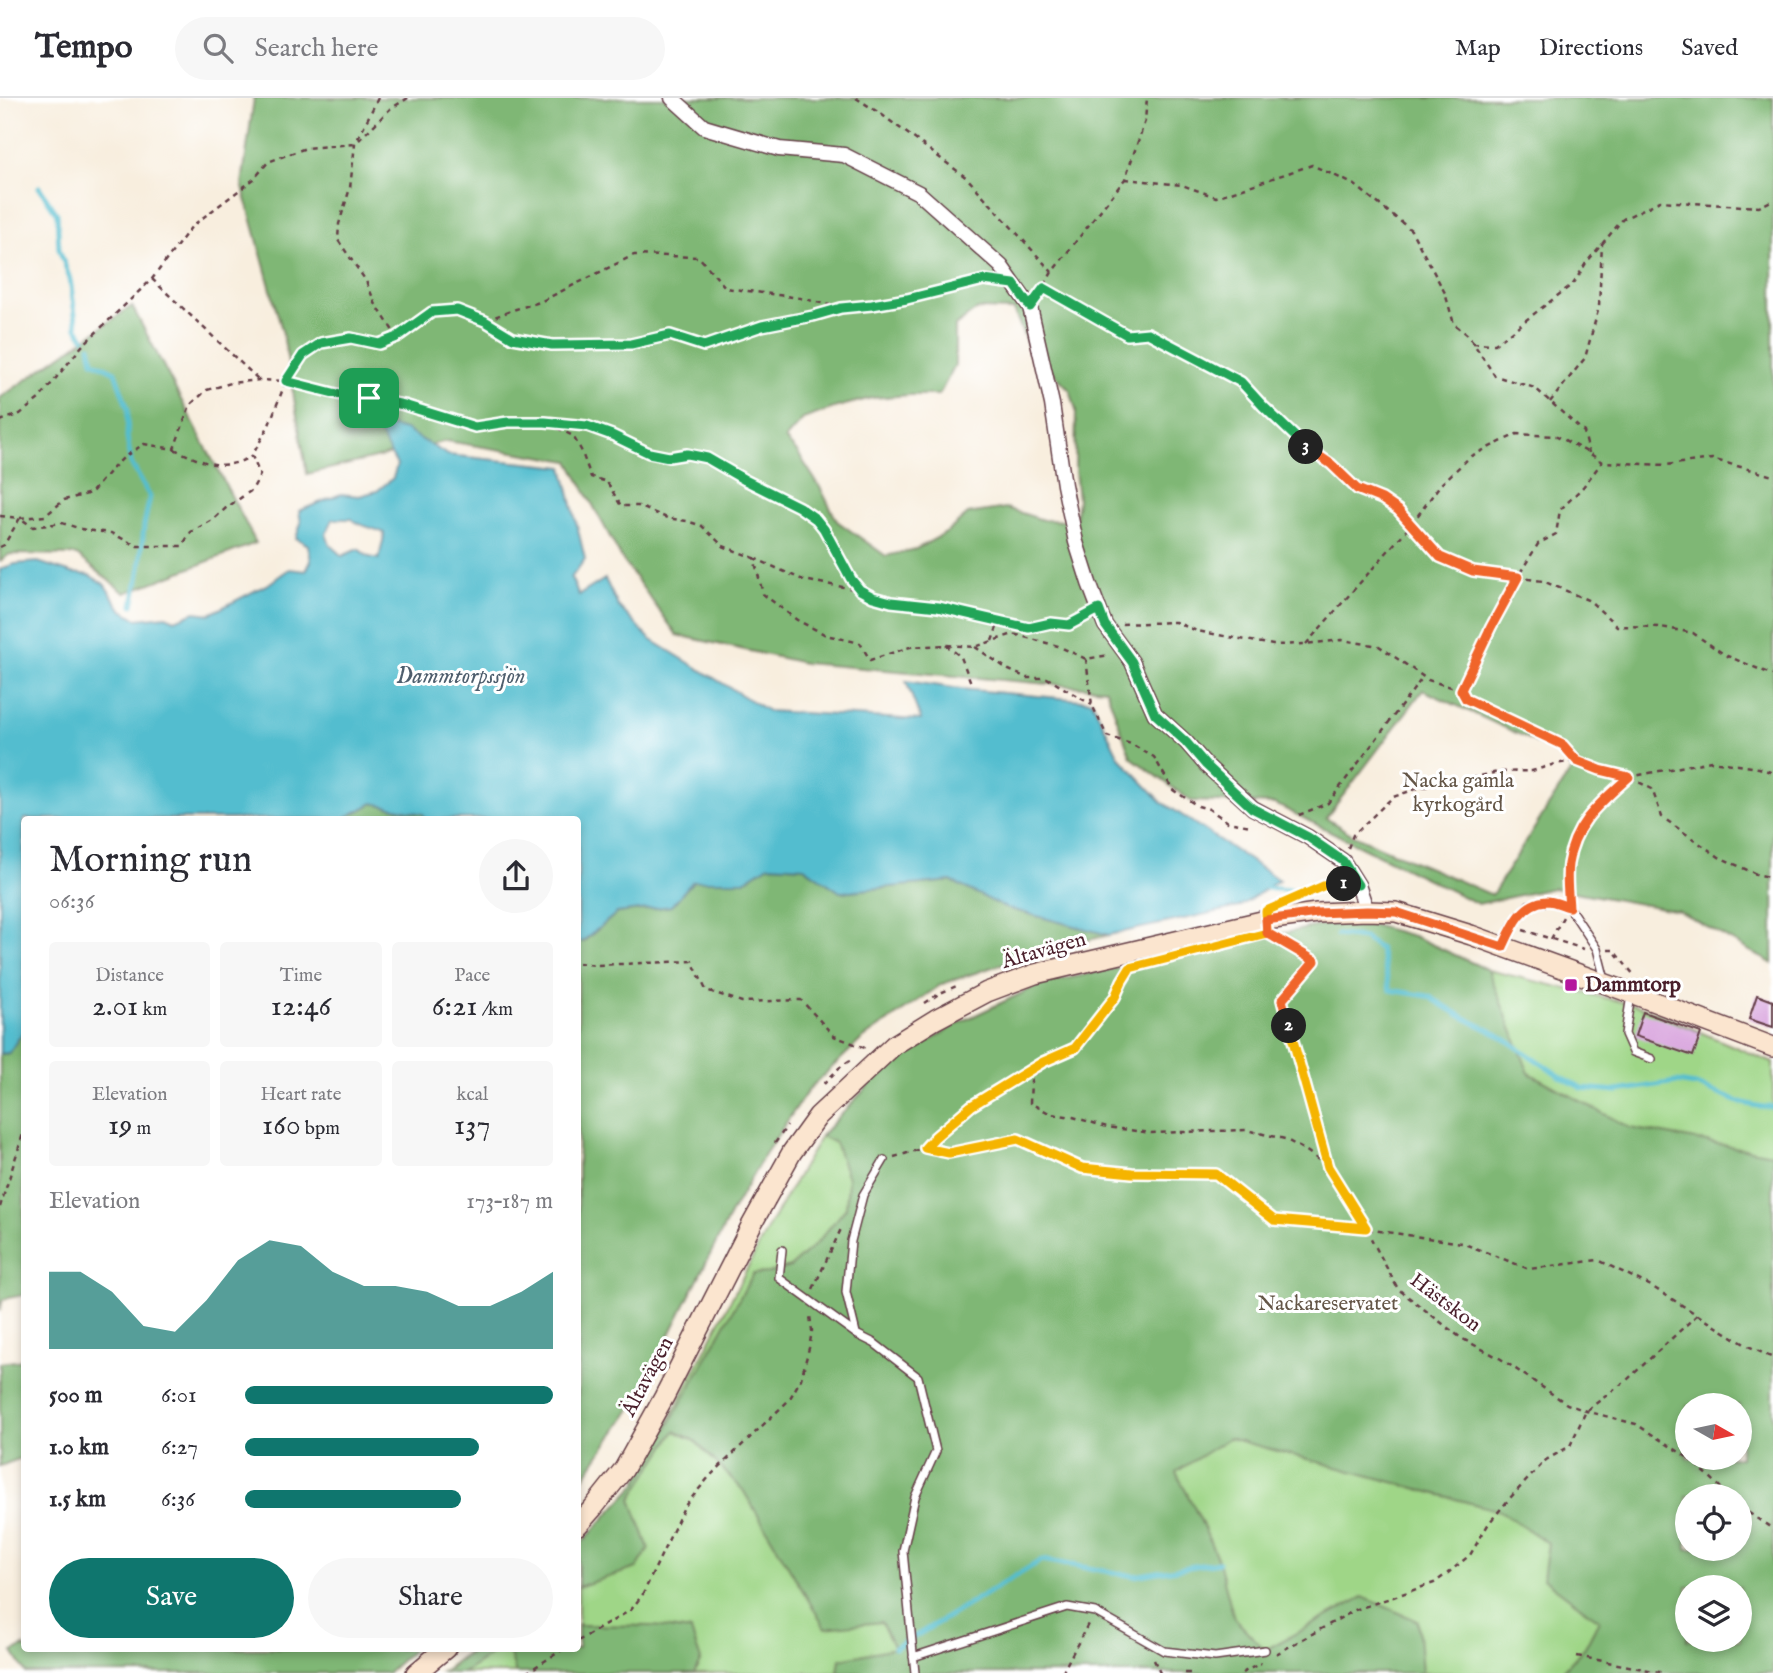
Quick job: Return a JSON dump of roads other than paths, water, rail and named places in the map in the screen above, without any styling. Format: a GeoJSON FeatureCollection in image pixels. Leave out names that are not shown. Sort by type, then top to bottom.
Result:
{"type":"FeatureCollection","features":[{"type":"Feature","properties":{"kind":"main road","name":"Ältavägen"},"geometry":{"type":"LineString","coordinates":[[581,1522],[624,1469],[664,1397],[752,1224],[792,1152],[817,1116],[894,1045],[988,992],[1035,974],[1266,920],[1317,913],[1396,912],[1632,993],[1773,1047]]}},
{"type":"Feature","properties":{"kind":"main road"},"geometry":{"type":"LineString","coordinates":[[416,1673],[441,1652]]}},
{"type":"Feature","properties":{"kind":"street"},"geometry":{"type":"LineString","coordinates":[[672,98],[704,127],[779,149],[844,155],[919,193],[1001,265],[1030,307],[1052,404],[1076,542],[1089,583],[1105,625],[1132,662],[1155,714],[1252,808],[1308,837],[1343,861],[1358,885],[1367,911]]}},
{"type":"Feature","properties":{"kind":"lane"},"geometry":{"type":"LineString","coordinates":[[1503,947],[1512,926],[1529,905],[1549,901],[1569,907],[1597,949],[1606,984]]}},
{"type":"Feature","properties":{"kind":"lane"},"geometry":{"type":"LineString","coordinates":[[1632,993],[1625,1034],[1633,1052],[1652,1059]]}},
{"type":"Feature","properties":{"kind":"lane"},"geometry":{"type":"LineString","coordinates":[[856,1334],[846,1292],[851,1241],[863,1195],[884,1160]]}},
{"type":"Feature","properties":{"kind":"lane"},"geometry":{"type":"LineString","coordinates":[[782,1250],[779,1278],[856,1334],[874,1343],[918,1377],[936,1451],[915,1497],[903,1552],[915,1673]]}},
{"type":"Feature","properties":{"kind":"lane"},"geometry":{"type":"LineString","coordinates":[[912,1657],[1067,1607],[1095,1612],[1164,1651],[1216,1657],[1265,1650]]}},
{"type":"Feature","properties":{"kind":"water","name":"Dammtorpssjön"},"geometry":{"type":"Polygon","coordinates":[[[390,426],[405,430],[448,455],[563,467],[585,559],[571,578],[579,595],[605,579],[618,606],[650,639],[768,711],[921,720],[906,681],[1092,701],[1119,757],[1162,802],[1279,880],[1239,907],[1109,935],[1006,908],[951,881],[840,892],[804,867],[769,865],[744,881],[693,881],[671,906],[617,913],[582,942],[581,816],[424,816],[373,803],[349,816],[21,816],[21,1035],[9,1053],[0,1054],[0,569],[15,564],[38,562],[72,573],[89,575],[104,584],[121,609],[137,619],[166,616],[175,620],[195,612],[210,614],[270,583],[289,569],[306,571],[311,561],[308,545],[296,538],[301,523],[299,511],[341,494],[359,496],[377,491],[393,478],[397,465],[380,435],[390,426]],[[333,519],[326,534],[330,545],[342,556],[358,549],[369,557],[379,559],[384,533],[351,519],[333,519]]]}},
{"type":"Feature","properties":{"kind":"waterway"},"geometry":{"type":"LineString","coordinates":[[39,187],[57,214],[59,249],[70,279],[77,328],[84,338]]}},
{"type":"Feature","properties":{"kind":"waterway"},"geometry":{"type":"LineString","coordinates":[[90,346],[93,361],[115,372],[128,409],[127,437],[131,463],[150,497],[133,605]]}},
{"type":"Feature","properties":{"kind":"waterway"},"geometry":{"type":"LineString","coordinates":[[1267,888],[1301,891]]}},
{"type":"Feature","properties":{"kind":"waterway"},"geometry":{"type":"LineString","coordinates":[[1337,935],[1364,938],[1380,949],[1390,990],[1428,996],[1499,1035],[1582,1088],[1617,1091],[1676,1082],[1696,1085],[1739,1102],[1773,1107]]}},
{"type":"Feature","properties":{"kind":"waterway"},"geometry":{"type":"LineString","coordinates":[[914,1637],[1042,1560],[1134,1576],[1219,1562]]}},
{"type":"Feature","properties":{"kind":"waterway"},"geometry":{"type":"LineString","coordinates":[[894,1648],[907,1641]]}},
{"type":"Feature","properties":{"kind":"place","name":"Dammtorp"},"geometry":{"type":"Point","coordinates":[1571,985]}},
{"type":"Feature","properties":{"kind":"park label","name":"Nacka gamla kyrkogård"},"geometry":{"type":"Point","coordinates":[1458,793]}},
{"type":"Feature","properties":{"kind":"park label","name":"Nackareservatet"},"geometry":{"type":"Point","coordinates":[1328,1304]}}]}
